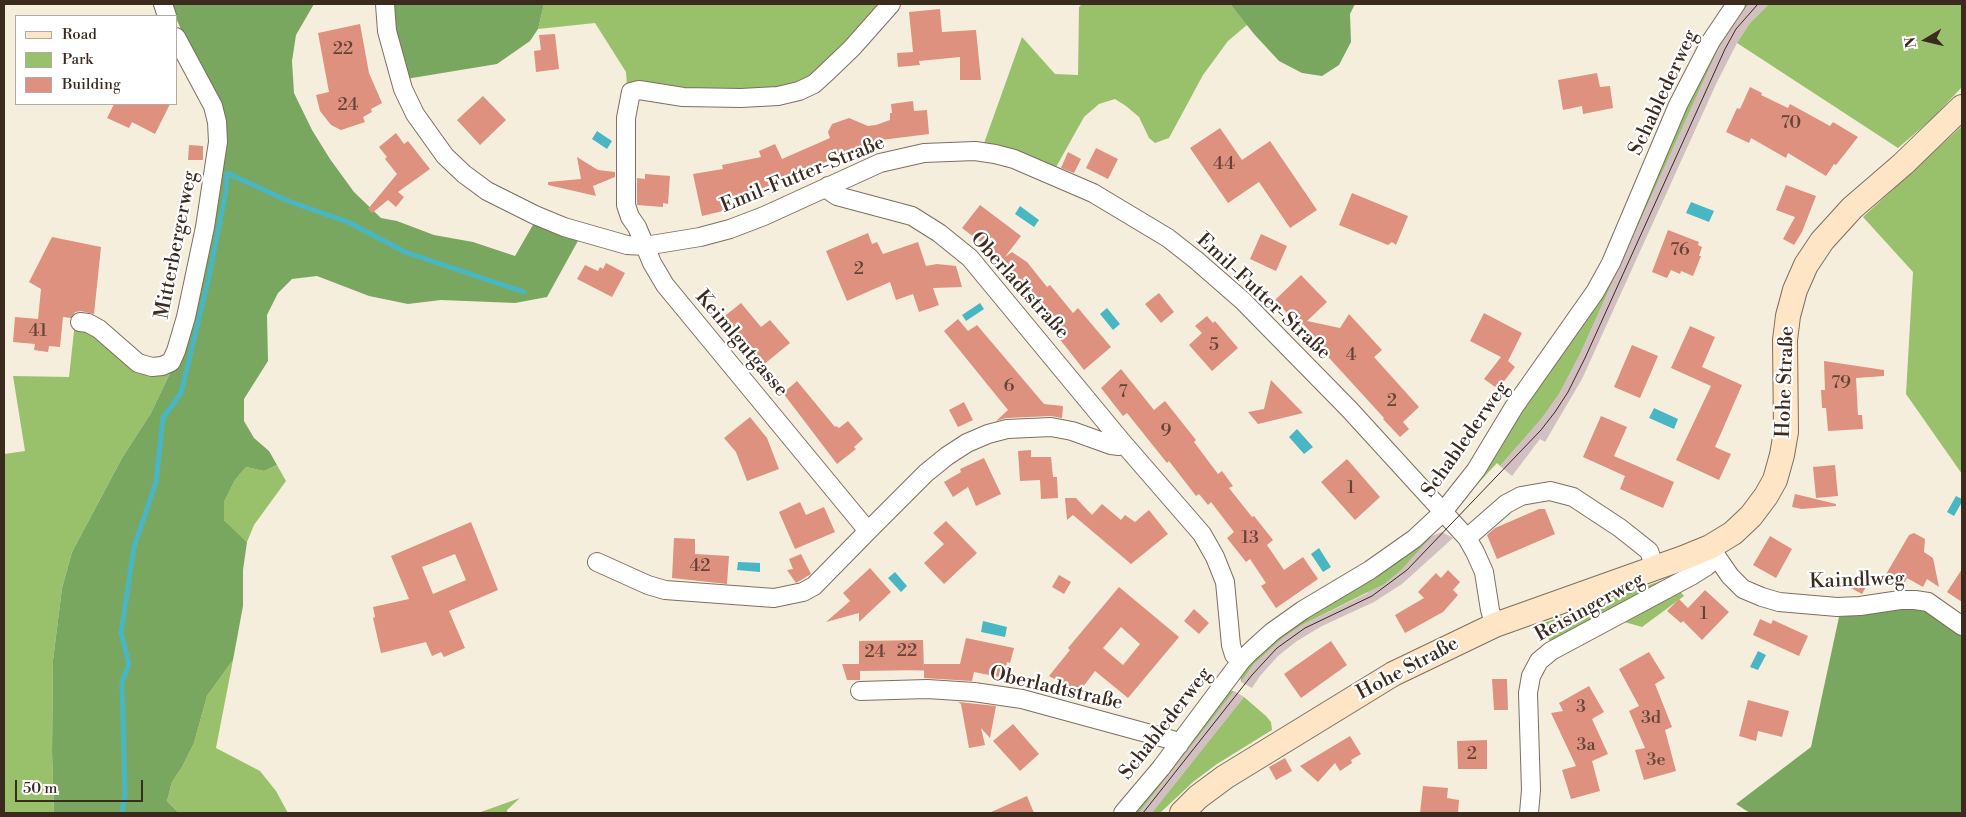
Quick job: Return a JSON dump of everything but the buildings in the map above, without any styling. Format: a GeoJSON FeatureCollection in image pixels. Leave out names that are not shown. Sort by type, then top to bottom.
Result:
{"type":"FeatureCollection","features":[{"type":"Feature","properties":{"kind":"main road","name":"Hohe Straße"},"geometry":{"type":"LineString","coordinates":[[1182,813],[1198,797],[1225,777],[1393,674],[1495,625],[1655,568],[1713,552],[1752,516],[1775,480],[1786,432],[1784,340],[1795,290],[1806,265],[1822,241],[1852,208],[1903,164],[1962,108]]}},
{"type":"Feature","properties":{"kind":"street"},"geometry":{"type":"LineString","coordinates":[[385,4],[389,40],[402,88],[415,114],[445,156],[487,191],[535,216],[564,227],[618,242],[645,246]]}},
{"type":"Feature","properties":{"kind":"street"},"geometry":{"type":"LineString","coordinates":[[645,246],[626,205],[626,118],[631,92],[639,90],[683,97],[741,98],[778,96],[799,91],[814,84],[827,72],[852,48],[891,4]]}},
{"type":"Feature","properties":{"kind":"street","name":"Schablederweg"},"geometry":{"type":"LineString","coordinates":[[1123,813],[1179,745],[1242,661],[1272,632],[1303,610],[1396,553],[1429,527],[1476,470],[1514,407],[1595,292],[1611,262],[1678,105],[1711,42],[1736,4]]}},
{"type":"Feature","properties":{"kind":"street","name":"Mitterbergerweg"},"geometry":{"type":"LineString","coordinates":[[80,322],[88,323],[99,329],[138,363],[152,367],[162,366],[171,362],[176,351],[186,317],[205,227],[218,142],[217,122],[213,106],[178,41]]}},
{"type":"Feature","properties":{"kind":"street","name":"Emil-Futter-Straße"},"geometry":{"type":"LineString","coordinates":[[645,246],[700,237],[730,229],[764,216],[880,164],[904,157],[948,151],[975,151],[1014,160],[1093,193],[1168,238],[1196,260],[1243,301],[1349,408],[1442,513],[1467,538],[1484,572],[1490,610],[1495,625]]}},
{"type":"Feature","properties":{"kind":"street","name":"Oberladtstraße"},"geometry":{"type":"LineString","coordinates":[[828,186],[831,192],[837,196],[912,216],[939,233],[970,258],[1123,443],[1202,534],[1225,582],[1230,645],[1234,654],[1242,661]]}},
{"type":"Feature","properties":{"kind":"street","name":"Keimlgutgasse"},"geometry":{"type":"LineString","coordinates":[[645,246],[652,263],[665,285],[868,531]]}},
{"type":"Feature","properties":{"kind":"street"},"geometry":{"type":"LineString","coordinates":[[597,562],[648,586],[666,590],[774,598],[804,592],[814,586],[926,473],[946,456],[966,443],[1007,429],[1051,427],[1072,431],[1111,446],[1119,446],[1123,443]]}},
{"type":"Feature","properties":{"kind":"street"},"geometry":{"type":"LineString","coordinates":[[1467,538],[1506,504],[1520,496],[1550,491],[1573,496],[1620,528],[1649,551],[1655,568]]}},
{"type":"Feature","properties":{"kind":"street","name":"Kaindlweg"},"geometry":{"type":"LineString","coordinates":[[1713,552],[1730,576],[1743,589],[1762,598],[1779,602],[1837,607],[1915,600],[1928,602],[1962,626]]}},
{"type":"Feature","properties":{"kind":"street","name":"Reisingerweg"},"geometry":{"type":"LineString","coordinates":[[1529,813],[1528,693],[1531,676],[1539,661],[1551,651],[1707,566],[1713,552]]}},
{"type":"Feature","properties":{"kind":"street","name":"Oberladtstraße"},"geometry":{"type":"LineString","coordinates":[[860,691],[927,689],[974,692],[1022,699],[1154,734],[1172,740],[1179,745]]}},
{"type":"Feature","properties":{"kind":"shaded area"},"geometry":{"type":"Polygon","coordinates":[[[1749,4],[1769,4],[1750,23],[1737,43],[1717,82],[1582,379],[1545,442],[1540,439],[1512,476],[1500,466],[1542,418],[1559,394],[1580,354],[1719,47],[1749,4]]]}},
{"type":"Feature","properties":{"kind":"shaded area"},"geometry":{"type":"Polygon","coordinates":[[[1442,532],[1453,538],[1402,584],[1374,602],[1322,626],[1297,641],[1278,656],[1252,688],[1241,682],[1254,664],[1284,637],[1302,625],[1366,594],[1432,536],[1442,532]]]}},
{"type":"Feature","properties":{"kind":"shaded area"},"geometry":{"type":"Polygon","coordinates":[[[1234,691],[1244,697],[1156,809],[1152,813],[1139,813],[1234,691]]]}},
{"type":"Feature","properties":{"kind":"green space"},"geometry":{"type":"Polygon","coordinates":[[[170,4],[314,4],[296,35],[292,61],[294,93],[312,130],[330,159],[354,192],[381,218],[397,221],[434,235],[473,242],[515,256],[534,223],[579,239],[547,297],[515,303],[441,300],[408,304],[369,296],[317,276],[292,279],[278,293],[267,315],[268,361],[244,399],[244,421],[254,438],[269,451],[277,465],[264,471],[246,467],[235,480],[224,502],[224,520],[247,542],[243,570],[243,606],[233,660],[207,696],[194,743],[172,782],[167,801],[179,813],[54,813],[52,752],[53,660],[62,588],[72,552],[122,458],[151,413],[171,371],[220,165],[189,48],[178,23],[178,15],[175,15],[170,4]]]}},
{"type":"Feature","properties":{"kind":"green space"},"geometry":{"type":"Polygon","coordinates":[[[390,4],[544,4],[538,29],[530,41],[497,64],[406,79],[397,49],[390,4]]]}},
{"type":"Feature","properties":{"kind":"green space"},"geometry":{"type":"Polygon","coordinates":[[[544,4],[885,4],[815,77],[779,93],[627,87],[626,72],[595,23],[538,29],[544,4]]]}},
{"type":"Feature","properties":{"kind":"green space"},"geometry":{"type":"Polygon","coordinates":[[[1082,4],[1230,4],[1247,25],[1228,41],[1203,75],[1169,138],[1155,143],[1149,138],[1139,117],[1115,99],[1099,104],[1084,117],[1055,169],[983,146],[1022,37],[1055,74],[1078,75],[1079,7],[1082,4]]]}},
{"type":"Feature","properties":{"kind":"green space"},"geometry":{"type":"Polygon","coordinates":[[[1230,4],[1355,4],[1350,14],[1351,42],[1339,65],[1322,76],[1302,73],[1279,61],[1230,4]]]}},
{"type":"Feature","properties":{"kind":"green space"},"geometry":{"type":"Polygon","coordinates":[[[1741,4],[1749,4],[1719,47],[1580,354],[1559,394],[1542,418],[1500,466],[1497,463],[1456,507],[1558,355],[1680,113],[1741,4]]]}},
{"type":"Feature","properties":{"kind":"green space"},"geometry":{"type":"Polygon","coordinates":[[[1769,4],[1962,4],[1962,87],[1933,118],[1898,148],[1737,43],[1750,23],[1769,4]]]}},
{"type":"Feature","properties":{"kind":"green space"},"geometry":{"type":"Polygon","coordinates":[[[1962,126],[1962,474],[1906,394],[1913,272],[1863,217],[1962,126]]]}},
{"type":"Feature","properties":{"kind":"green space"},"geometry":{"type":"Polygon","coordinates":[[[75,322],[171,371],[151,413],[122,458],[72,552],[62,588],[53,660],[52,752],[54,813],[4,813],[4,454],[25,451],[13,376],[69,377],[75,322]]]}},
{"type":"Feature","properties":{"kind":"green space"},"geometry":{"type":"Polygon","coordinates":[[[277,465],[286,481],[254,525],[247,542],[224,520],[224,502],[235,480],[246,467],[264,471],[277,465]]]}},
{"type":"Feature","properties":{"kind":"green space"},"geometry":{"type":"Polygon","coordinates":[[[1432,536],[1401,570],[1384,584],[1302,625],[1284,637],[1254,664],[1241,682],[1240,675],[1245,666],[1295,623],[1432,536]]]}},
{"type":"Feature","properties":{"kind":"green space"},"geometry":{"type":"Polygon","coordinates":[[[1685,572],[1551,643],[1541,624],[1685,572]]]}},
{"type":"Feature","properties":{"kind":"green space"},"geometry":{"type":"Polygon","coordinates":[[[1679,590],[1684,596],[1642,627],[1621,621],[1679,590]]]}},
{"type":"Feature","properties":{"kind":"green space"},"geometry":{"type":"Polygon","coordinates":[[[1910,607],[1923,610],[1935,616],[1962,637],[1962,811],[1958,813],[1750,813],[1736,804],[1811,747],[1839,617],[1910,607]]]}},
{"type":"Feature","properties":{"kind":"green space"},"geometry":{"type":"Polygon","coordinates":[[[233,660],[216,748],[260,771],[276,791],[288,813],[179,813],[167,801],[172,782],[194,743],[207,696],[233,660]]]}},
{"type":"Feature","properties":{"kind":"green space"},"geometry":{"type":"Polygon","coordinates":[[[1234,691],[1139,813],[1130,813],[1226,693],[1234,691]]]}},
{"type":"Feature","properties":{"kind":"green space"},"geometry":{"type":"Polygon","coordinates":[[[1244,697],[1266,716],[1271,722],[1272,730],[1217,764],[1193,782],[1160,813],[1152,813],[1244,697]]]}},
{"type":"Feature","properties":{"kind":"green space"},"geometry":{"type":"Polygon","coordinates":[[[520,798],[507,810],[507,813],[478,813],[520,798]]]}},
{"type":"Feature","properties":{"kind":"water"},"geometry":{"type":"Polygon","coordinates":[[[597,131],[612,141],[607,149],[592,139],[597,131]]]}},
{"type":"Feature","properties":{"kind":"water"},"geometry":{"type":"Polygon","coordinates":[[[1691,202],[1714,211],[1709,222],[1686,213],[1691,202]]]}},
{"type":"Feature","properties":{"kind":"water"},"geometry":{"type":"Polygon","coordinates":[[[1020,206],[1039,220],[1034,227],[1015,214],[1020,206]]]}},
{"type":"Feature","properties":{"kind":"water"},"geometry":{"type":"Polygon","coordinates":[[[980,303],[984,309],[966,321],[962,315],[980,303]]]}},
{"type":"Feature","properties":{"kind":"water"},"geometry":{"type":"Polygon","coordinates":[[[1107,308],[1120,324],[1113,330],[1100,314],[1107,308]]]}},
{"type":"Feature","properties":{"kind":"water"},"geometry":{"type":"Polygon","coordinates":[[[1654,408],[1678,419],[1674,429],[1649,418],[1654,408]]]}},
{"type":"Feature","properties":{"kind":"water"},"geometry":{"type":"Polygon","coordinates":[[[1297,429],[1313,447],[1304,454],[1289,437],[1297,429]]]}},
{"type":"Feature","properties":{"kind":"water"},"geometry":{"type":"Polygon","coordinates":[[[1956,496],[1962,499],[1962,502],[1954,516],[1947,512],[1956,496]]]}},
{"type":"Feature","properties":{"kind":"water"},"geometry":{"type":"Polygon","coordinates":[[[1319,548],[1331,567],[1323,572],[1311,554],[1319,548]]]}},
{"type":"Feature","properties":{"kind":"water"},"geometry":{"type":"Polygon","coordinates":[[[738,562],[760,563],[760,572],[737,570],[738,562]]]}},
{"type":"Feature","properties":{"kind":"water"},"geometry":{"type":"Polygon","coordinates":[[[895,572],[907,586],[901,592],[888,578],[895,572]]]}},
{"type":"Feature","properties":{"kind":"water"},"geometry":{"type":"Polygon","coordinates":[[[983,621],[1007,627],[1005,637],[981,632],[983,621]]]}},
{"type":"Feature","properties":{"kind":"water"},"geometry":{"type":"Polygon","coordinates":[[[1758,651],[1766,655],[1758,670],[1750,667],[1758,651]]]}},
{"type":"Feature","properties":{"kind":"waterway"},"geometry":{"type":"LineString","coordinates":[[122,813],[125,794],[122,682],[129,664],[121,633],[134,547],[156,482],[163,418],[181,393],[209,277],[226,191],[227,173],[288,201],[348,222],[405,252],[524,292]]}},
{"type":"Feature","properties":{"kind":"tram line"},"geometry":{"type":"LineString","coordinates":[[1143,813],[1252,675],[1277,648],[1305,628],[1372,596],[1407,570],[1541,430],[1555,412],[1568,392],[1585,358],[1725,49],[1736,29],[1758,4]]}}]}
